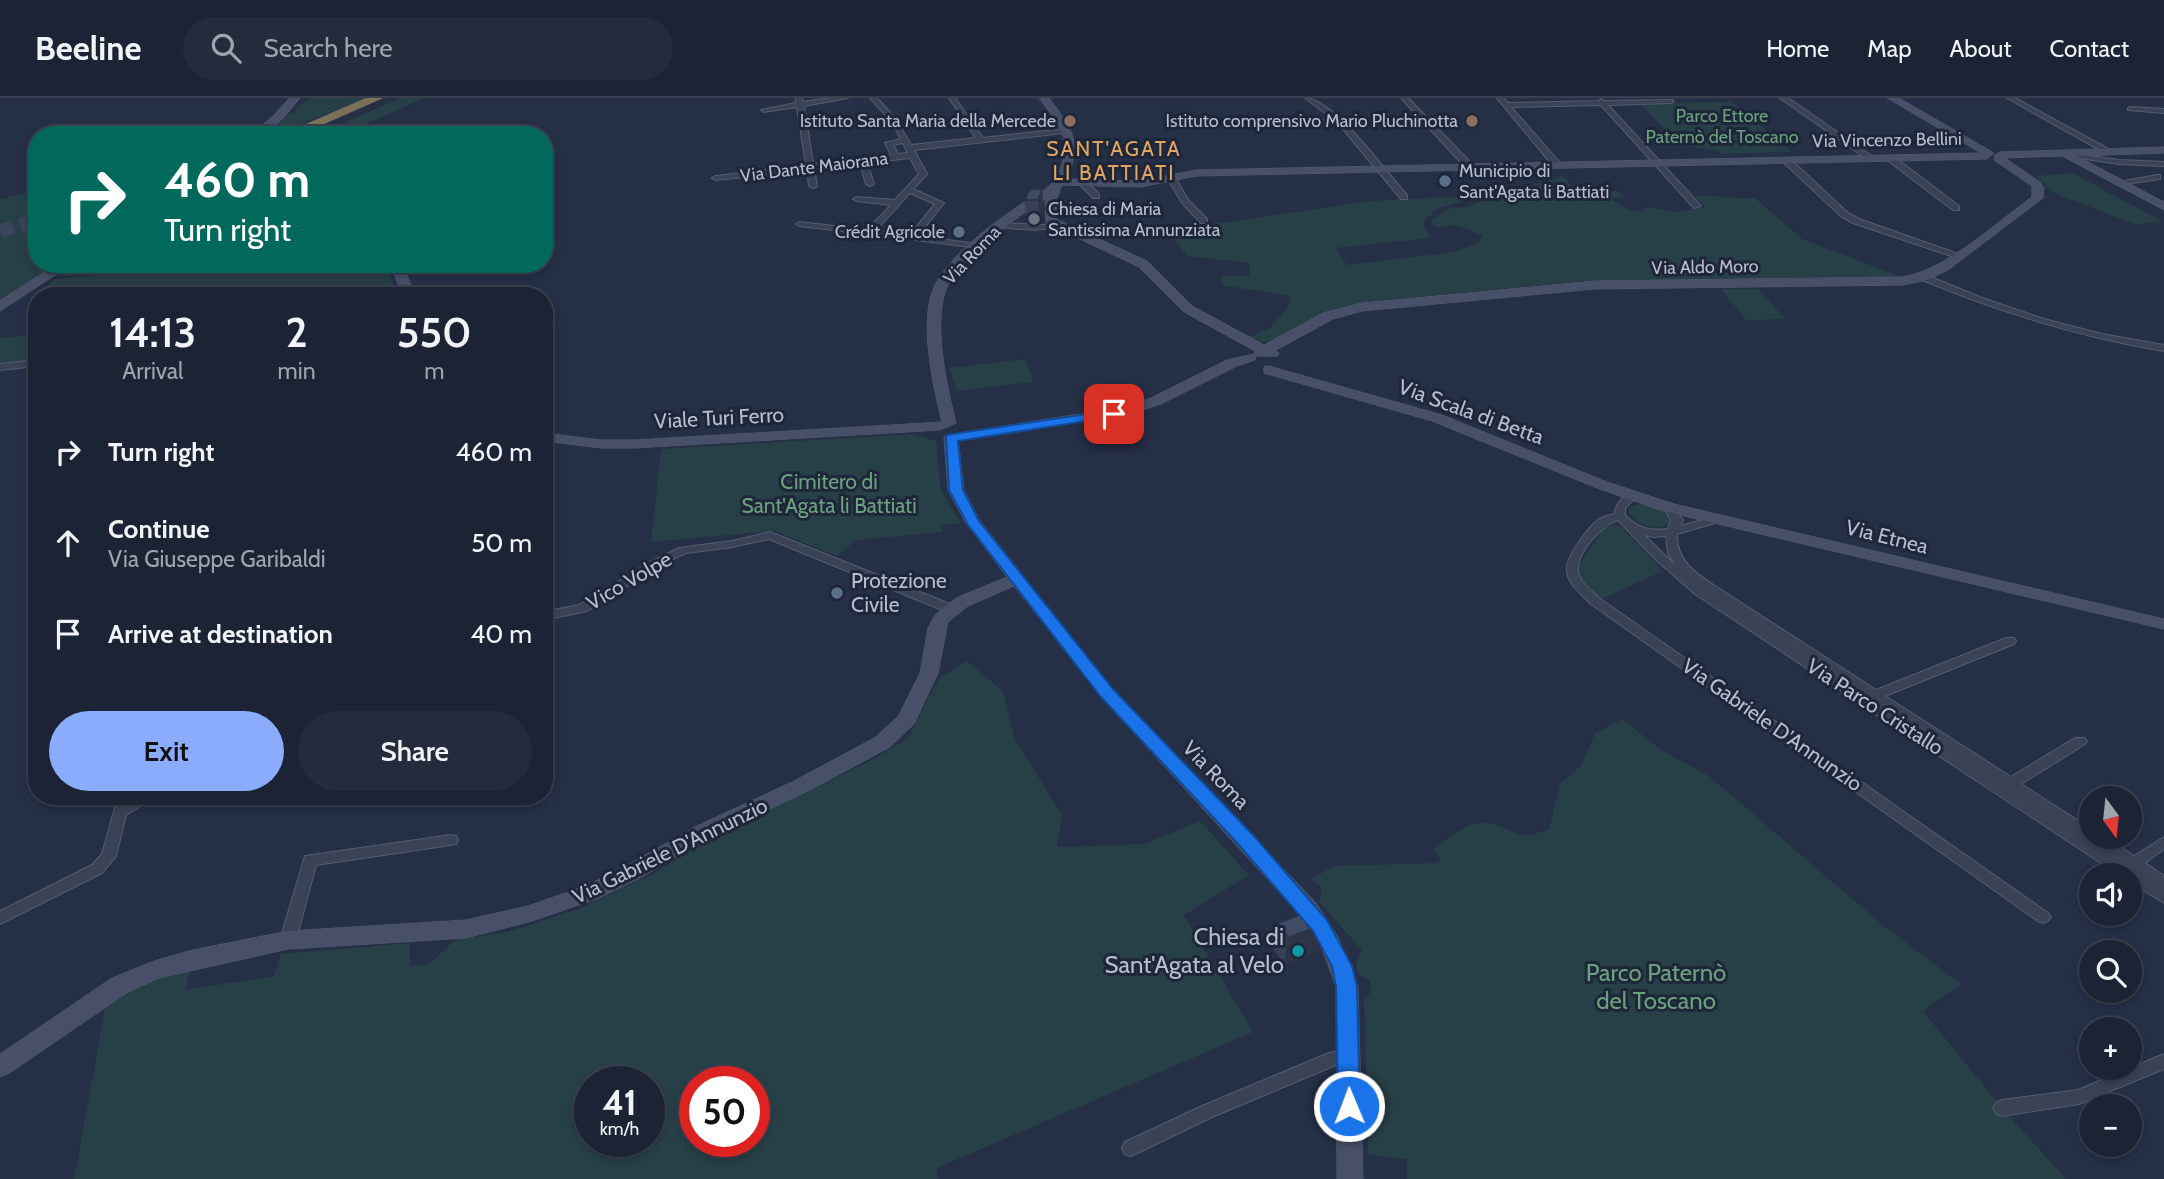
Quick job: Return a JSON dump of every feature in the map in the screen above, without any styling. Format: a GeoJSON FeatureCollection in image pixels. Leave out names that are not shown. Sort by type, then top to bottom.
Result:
{"type":"FeatureCollection","features":[{"type":"Feature","properties":{"kind":"highway"},"geometry":{"type":"LineString","coordinates":[[309,126],[377,98]]}},
{"type":"Feature","properties":{"kind":"highway"},"geometry":{"type":"LineString","coordinates":[[324,126],[391,98]]}},
{"type":"Feature","properties":{"kind":"main road"},"geometry":{"type":"LineString","coordinates":[[265,126],[295,98]]}},
{"type":"Feature","properties":{"kind":"main road"},"geometry":{"type":"LineString","coordinates":[[1044,98],[1064,131],[1071,149],[1051,198],[1051,223],[1143,264],[1188,309],[1269,354]]}},
{"type":"Feature","properties":{"kind":"main road"},"geometry":{"type":"LineString","coordinates":[[1892,98],[1994,155]]}},
{"type":"Feature","properties":{"kind":"main road"},"geometry":{"type":"LineString","coordinates":[[258,126],[284,110]]}},
{"type":"Feature","properties":{"kind":"main road","name":"Via Vincenzo Bellini"},"geometry":{"type":"LineString","coordinates":[[1173,176],[1196,173],[2164,150]]}},
{"type":"Feature","properties":{"kind":"main road"},"geometry":{"type":"LineString","coordinates":[[2066,154],[2164,206]]}},
{"type":"Feature","properties":{"kind":"main road","name":"Via Aldo Moro"},"geometry":{"type":"LineString","coordinates":[[1269,354],[1328,316],[1362,307],[1594,285],[1867,283],[1923,277],[1960,256],[2039,195],[2039,188],[2031,180],[1994,155]]}},
{"type":"Feature","properties":{"kind":"main road"},"geometry":{"type":"LineString","coordinates":[[1058,181],[1173,176]]}},
{"type":"Feature","properties":{"kind":"main road"},"geometry":{"type":"LineString","coordinates":[[1058,181],[1141,184],[1173,176]]}},
{"type":"Feature","properties":{"kind":"main road","name":"Via Roma"},"geometry":{"type":"LineString","coordinates":[[1058,181],[977,246],[948,276],[937,297],[934,316],[950,430],[954,482],[959,499],[973,522],[1107,693],[1246,840],[1320,926],[1342,966],[1347,986],[1350,1179]]}},
{"type":"Feature","properties":{"kind":"main road"},"geometry":{"type":"LineString","coordinates":[[31,287],[52,273]]}},
{"type":"Feature","properties":{"kind":"main road"},"geometry":{"type":"LineString","coordinates":[[0,307],[28,289]]}},
{"type":"Feature","properties":{"kind":"main road","name":"Viale Turi Ferro"},"geometry":{"type":"LineString","coordinates":[[553,437],[601,444],[635,444],[897,429],[950,430],[1041,423],[1126,411],[1156,401],[1219,370],[1269,354]]}},
{"type":"Feature","properties":{"kind":"main road","name":"Via Scala di Betta"},"geometry":{"type":"LineString","coordinates":[[1269,354],[1323,384],[1437,418],[1602,485]]}},
{"type":"Feature","properties":{"kind":"main road","name":"Via Etnea"},"geometry":{"type":"LineString","coordinates":[[1602,485],[1669,508],[2164,624]]}},
{"type":"Feature","properties":{"kind":"main road"},"geometry":{"type":"LineString","coordinates":[[951,609],[970,597],[1016,579]]}},
{"type":"Feature","properties":{"kind":"main road","name":"Via Gabriele D'Annunzio"},"geometry":{"type":"LineString","coordinates":[[0,1067],[120,985],[154,970],[193,959],[288,940],[467,929],[570,901],[635,871],[702,832],[862,755],[896,732],[907,719],[929,673],[937,628],[951,609]]}},
{"type":"Feature","properties":{"kind":"street"},"geometry":{"type":"LineString","coordinates":[[764,110],[799,102],[845,98]]}},
{"type":"Feature","properties":{"kind":"street"},"geometry":{"type":"LineString","coordinates":[[869,233],[923,174],[894,120],[873,98]]}},
{"type":"Feature","properties":{"kind":"street"},"geometry":{"type":"LineString","coordinates":[[953,98],[980,139]]}},
{"type":"Feature","properties":{"kind":"street"},"geometry":{"type":"LineString","coordinates":[[1308,98],[1340,121],[1404,197]]}},
{"type":"Feature","properties":{"kind":"street"},"geometry":{"type":"LineString","coordinates":[[1404,98],[1470,167]]}},
{"type":"Feature","properties":{"kind":"street"},"geometry":{"type":"LineString","coordinates":[[1783,98],[1871,158]]}},
{"type":"Feature","properties":{"kind":"street"},"geometry":{"type":"LineString","coordinates":[[2010,98],[2110,152]]}},
{"type":"Feature","properties":{"kind":"street"},"geometry":{"type":"LineString","coordinates":[[1503,101],[1669,99]]}},
{"type":"Feature","properties":{"kind":"street"},"geometry":{"type":"LineString","coordinates":[[1600,100],[1697,206]]}},
{"type":"Feature","properties":{"kind":"street"},"geometry":{"type":"LineString","coordinates":[[1503,101],[1557,165]]}},
{"type":"Feature","properties":{"kind":"street"},"geometry":{"type":"LineString","coordinates":[[799,102],[813,186]]}},
{"type":"Feature","properties":{"kind":"street"},"geometry":{"type":"LineString","coordinates":[[2130,109],[2164,111]]}},
{"type":"Feature","properties":{"kind":"street"},"geometry":{"type":"LineString","coordinates":[[1283,125],[1340,121]]}},
{"type":"Feature","properties":{"kind":"street","name":"Via Dante Maiorana"},"geometry":{"type":"LineString","coordinates":[[716,178],[896,157],[909,148],[1064,131]]}},
{"type":"Feature","properties":{"kind":"street"},"geometry":{"type":"LineString","coordinates":[[896,157],[888,143],[909,148]]}},
{"type":"Feature","properties":{"kind":"street"},"geometry":{"type":"LineString","coordinates":[[2066,154],[2130,163],[2164,164]]}},
{"type":"Feature","properties":{"kind":"street"},"geometry":{"type":"LineString","coordinates":[[1890,158],[1956,208]]}},
{"type":"Feature","properties":{"kind":"street"},"geometry":{"type":"LineString","coordinates":[[1786,160],[1845,215],[1960,256]]}},
{"type":"Feature","properties":{"kind":"street"},"geometry":{"type":"LineString","coordinates":[[863,162],[870,184]]}},
{"type":"Feature","properties":{"kind":"street"},"geometry":{"type":"LineString","coordinates":[[2130,163],[2161,176]]}},
{"type":"Feature","properties":{"kind":"street"},"geometry":{"type":"LineString","coordinates":[[1173,176],[1186,202],[1204,221]]}},
{"type":"Feature","properties":{"kind":"street"},"geometry":{"type":"LineString","coordinates":[[2118,183],[2161,176]]}},
{"type":"Feature","properties":{"kind":"street"},"geometry":{"type":"LineString","coordinates":[[1083,183],[1096,196]]}},
{"type":"Feature","properties":{"kind":"street"},"geometry":{"type":"LineString","coordinates":[[909,190],[940,203],[912,238]]}},
{"type":"Feature","properties":{"kind":"street"},"geometry":{"type":"LineString","coordinates":[[857,199],[897,203]]}},
{"type":"Feature","properties":{"kind":"street"},"geometry":{"type":"LineString","coordinates":[[1000,225],[1046,227],[1051,223]]}},
{"type":"Feature","properties":{"kind":"street"},"geometry":{"type":"LineString","coordinates":[[800,224],[977,246]]}},
{"type":"Feature","properties":{"kind":"street"},"geometry":{"type":"LineString","coordinates":[[1923,277],[1996,306],[2083,333],[2164,348]]}},
{"type":"Feature","properties":{"kind":"street"},"geometry":{"type":"LineString","coordinates":[[0,367],[28,364]]}},
{"type":"Feature","properties":{"kind":"street"},"geometry":{"type":"LineString","coordinates":[[1620,516],[1620,508],[1632,496]]}},
{"type":"Feature","properties":{"kind":"street","name":"Via Parco Cristallo"},"geometry":{"type":"LineString","coordinates":[[1669,508],[1677,520],[1672,532],[1671,549],[1675,559],[1689,572],[2164,897]]}},
{"type":"Feature","properties":{"kind":"street","name":"Via Parco Cristallo"},"geometry":{"type":"LineString","coordinates":[[1620,516],[1658,556],[1699,591],[2079,828]]}},
{"type":"Feature","properties":{"kind":"street","name":"Via Gabriele D'Annunzio"},"geometry":{"type":"LineString","coordinates":[[1620,516],[1604,521],[1597,527],[1574,561],[1571,569],[1578,585],[1607,609],[2043,917]]}},
{"type":"Feature","properties":{"kind":"street"},"geometry":{"type":"LineString","coordinates":[[1631,527],[1653,534],[1672,532],[1718,519]]}},
{"type":"Feature","properties":{"kind":"street","name":"Vico Volpe"},"geometry":{"type":"LineString","coordinates":[[553,614],[583,608],[656,563],[689,549],[712,548],[770,534],[951,609]]}},
{"type":"Feature","properties":{"kind":"street"},"geometry":{"type":"LineString","coordinates":[[1870,698],[2010,642]]}},
{"type":"Feature","properties":{"kind":"street"},"geometry":{"type":"LineString","coordinates":[[2011,784],[2080,741]]}},
{"type":"Feature","properties":{"kind":"street"},"geometry":{"type":"LineString","coordinates":[[0,918],[97,869],[109,856],[120,812],[131,805]]}},
{"type":"Feature","properties":{"kind":"street"},"geometry":{"type":"LineString","coordinates":[[288,940],[310,860],[451,840]]}},
{"type":"Feature","properties":{"kind":"street"},"geometry":{"type":"LineString","coordinates":[[2133,863],[2164,842]]}},
{"type":"Feature","properties":{"kind":"street","name":"Via Parco Cristallo"},"geometry":{"type":"LineString","coordinates":[[2112,849],[2133,863]]}},
{"type":"Feature","properties":{"kind":"street","name":"Via Parco Cristallo"},"geometry":{"type":"LineString","coordinates":[[2142,869],[2164,883]]}},
{"type":"Feature","properties":{"kind":"street"},"geometry":{"type":"LineString","coordinates":[[1131,1148],[1206,1112],[1335,1058],[1348,1057]]}},
{"type":"Feature","properties":{"kind":"street"},"geometry":{"type":"LineString","coordinates":[[2002,1108],[2079,1097],[2164,1061]]}},
{"type":"Feature","properties":{"kind":"green space"},"geometry":{"type":"Polygon","coordinates":[[[310,98],[366,98],[296,126],[271,126],[285,116],[296,113],[295,110],[310,98]]]}},
{"type":"Feature","properties":{"kind":"green space"},"geometry":{"type":"Polygon","coordinates":[[[401,98],[425,98],[361,126],[336,126],[401,98]]]}},
{"type":"Feature","properties":{"kind":"green space","name":"Parco Ettore Paternò del Toscano"},"geometry":{"type":"Polygon","coordinates":[[[1732,102],[1792,152],[1721,154],[1718,151],[1677,145],[1677,141],[1639,103],[1732,102]]]}},
{"type":"Feature","properties":{"kind":"green space"},"geometry":{"type":"Polygon","coordinates":[[[2072,173],[2162,221],[2137,225],[2051,192],[2036,176],[2072,173]]]}},
{"type":"Feature","properties":{"kind":"green space"},"geometry":{"type":"Polygon","coordinates":[[[1563,176],[1577,192],[1618,191],[1624,197],[1611,198],[1626,208],[1643,212],[1645,207],[1678,212],[1706,207],[1695,196],[1755,198],[1802,239],[1899,276],[1868,279],[1581,281],[1365,302],[1318,315],[1276,341],[1256,342],[1247,338],[1271,327],[1291,303],[1289,296],[1221,285],[1221,276],[1249,276],[1250,263],[1187,256],[1175,240],[1152,233],[1370,201],[1488,195],[1438,208],[1423,222],[1430,238],[1336,248],[1347,265],[1455,252],[1478,243],[1482,235],[1455,225],[1437,228],[1430,221],[1447,209],[1492,198],[1507,198],[1520,194],[1528,187],[1563,176]]]}},
{"type":"Feature","properties":{"kind":"green space"},"geometry":{"type":"Polygon","coordinates":[[[28,193],[28,273],[41,273],[0,301],[0,199],[28,193]]]}},
{"type":"Feature","properties":{"kind":"green space"},"geometry":{"type":"Polygon","coordinates":[[[123,273],[389,273],[394,287],[46,287],[55,279],[123,273]]]}},
{"type":"Feature","properties":{"kind":"green space"},"geometry":{"type":"Polygon","coordinates":[[[1721,289],[1759,289],[1785,319],[1746,320],[1721,289]]]}},
{"type":"Feature","properties":{"kind":"green space"},"geometry":{"type":"Polygon","coordinates":[[[28,336],[28,361],[0,364],[0,338],[28,336]]]}},
{"type":"Feature","properties":{"kind":"green space"},"geometry":{"type":"Polygon","coordinates":[[[1025,359],[1034,382],[957,391],[949,368],[1025,359]]]}},
{"type":"Feature","properties":{"kind":"green space","name":"Cimitero di Sant'Agata li Battiati"},"geometry":{"type":"Polygon","coordinates":[[[912,434],[936,441],[941,491],[961,523],[941,525],[942,532],[857,540],[836,556],[775,531],[651,542],[661,449],[912,434]]]}},
{"type":"Feature","properties":{"kind":"green space"},"geometry":{"type":"Polygon","coordinates":[[[1640,504],[1666,512],[1670,522],[1658,527],[1640,523],[1627,508],[1640,504]]]}},
{"type":"Feature","properties":{"kind":"green space"},"geometry":{"type":"Polygon","coordinates":[[[1615,525],[1622,528],[1663,571],[1602,599],[1581,581],[1576,570],[1604,528],[1615,525]]]}},
{"type":"Feature","properties":{"kind":"green space"},"geometry":{"type":"Polygon","coordinates":[[[967,661],[1003,691],[1015,739],[1062,815],[1057,847],[1144,844],[1200,821],[1249,875],[1184,915],[1253,1032],[937,1168],[939,1179],[74,1179],[106,1004],[116,998],[156,979],[190,971],[185,990],[274,976],[281,954],[410,943],[410,966],[429,964],[455,940],[511,931],[578,909],[653,874],[713,836],[870,761],[907,739],[939,678],[967,661]]]}},
{"type":"Feature","properties":{"kind":"green space","name":"Parco Paternò del Toscano"},"geometry":{"type":"Polygon","coordinates":[[[1622,719],[1661,750],[1709,776],[1884,926],[1961,984],[1923,1011],[2002,1108],[2066,1179],[1407,1179],[1406,1159],[1368,1155],[1364,998],[1371,992],[1370,981],[1358,973],[1356,964],[1362,950],[1319,902],[1322,888],[1311,879],[1334,866],[1438,863],[1441,858],[1434,850],[1458,831],[1472,824],[1486,823],[1530,835],[1549,829],[1560,784],[1581,766],[1595,733],[1622,719]]]}},
{"type":"Feature","properties":{"kind":"building"},"geometry":{"type":"Polygon","coordinates":[[[1042,189],[1038,200],[1025,200],[1028,192],[1042,189]]]}},
{"type":"Feature","properties":{"kind":"building"},"geometry":{"type":"Polygon","coordinates":[[[1315,909],[1325,924],[1288,938],[1278,923],[1315,909]]]}},
{"type":"Feature","properties":{"kind":"tunnel"},"geometry":{"type":"LineString","coordinates":[[0,231],[28,223]]}},
{"type":"Feature","properties":{"kind":"place","name":"Istituto Santa Maria della Mercede"},"geometry":{"type":"Point","coordinates":[1070,121]}},
{"type":"Feature","properties":{"kind":"place","name":"Istituto comprensivo Mario Pluchinotta"},"geometry":{"type":"Point","coordinates":[1472,121]}},
{"type":"Feature","properties":{"kind":"place","name":"Municipio di Sant'Agata li Battiati"},"geometry":{"type":"Point","coordinates":[1445,181]}},
{"type":"Feature","properties":{"kind":"place","name":"Chiesa di Maria Santissima Annunziata"},"geometry":{"type":"Point","coordinates":[1034,219]}},
{"type":"Feature","properties":{"kind":"place","name":"Crédit Agricole"},"geometry":{"type":"Point","coordinates":[959,232]}},
{"type":"Feature","properties":{"kind":"place","name":"Protezione Civile"},"geometry":{"type":"Point","coordinates":[837,593]}},
{"type":"Feature","properties":{"kind":"place","name":"Chiesa di Sant'Agata al Velo"},"geometry":{"type":"Point","coordinates":[1298,951]}},
{"type":"Feature","properties":{"kind":"district","name":"SANT'AGATA LI BATTIATI"},"geometry":{"type":"Point","coordinates":[1114,161]}},
{"type":"Feature","properties":{"kind":"route"},"geometry":{"type":"LineString","coordinates":[[1114,414],[951,438],[954,482],[959,499],[1016,579],[1107,693],[1308,909],[1333,946],[1347,986],[1349,1106]]}}]}
